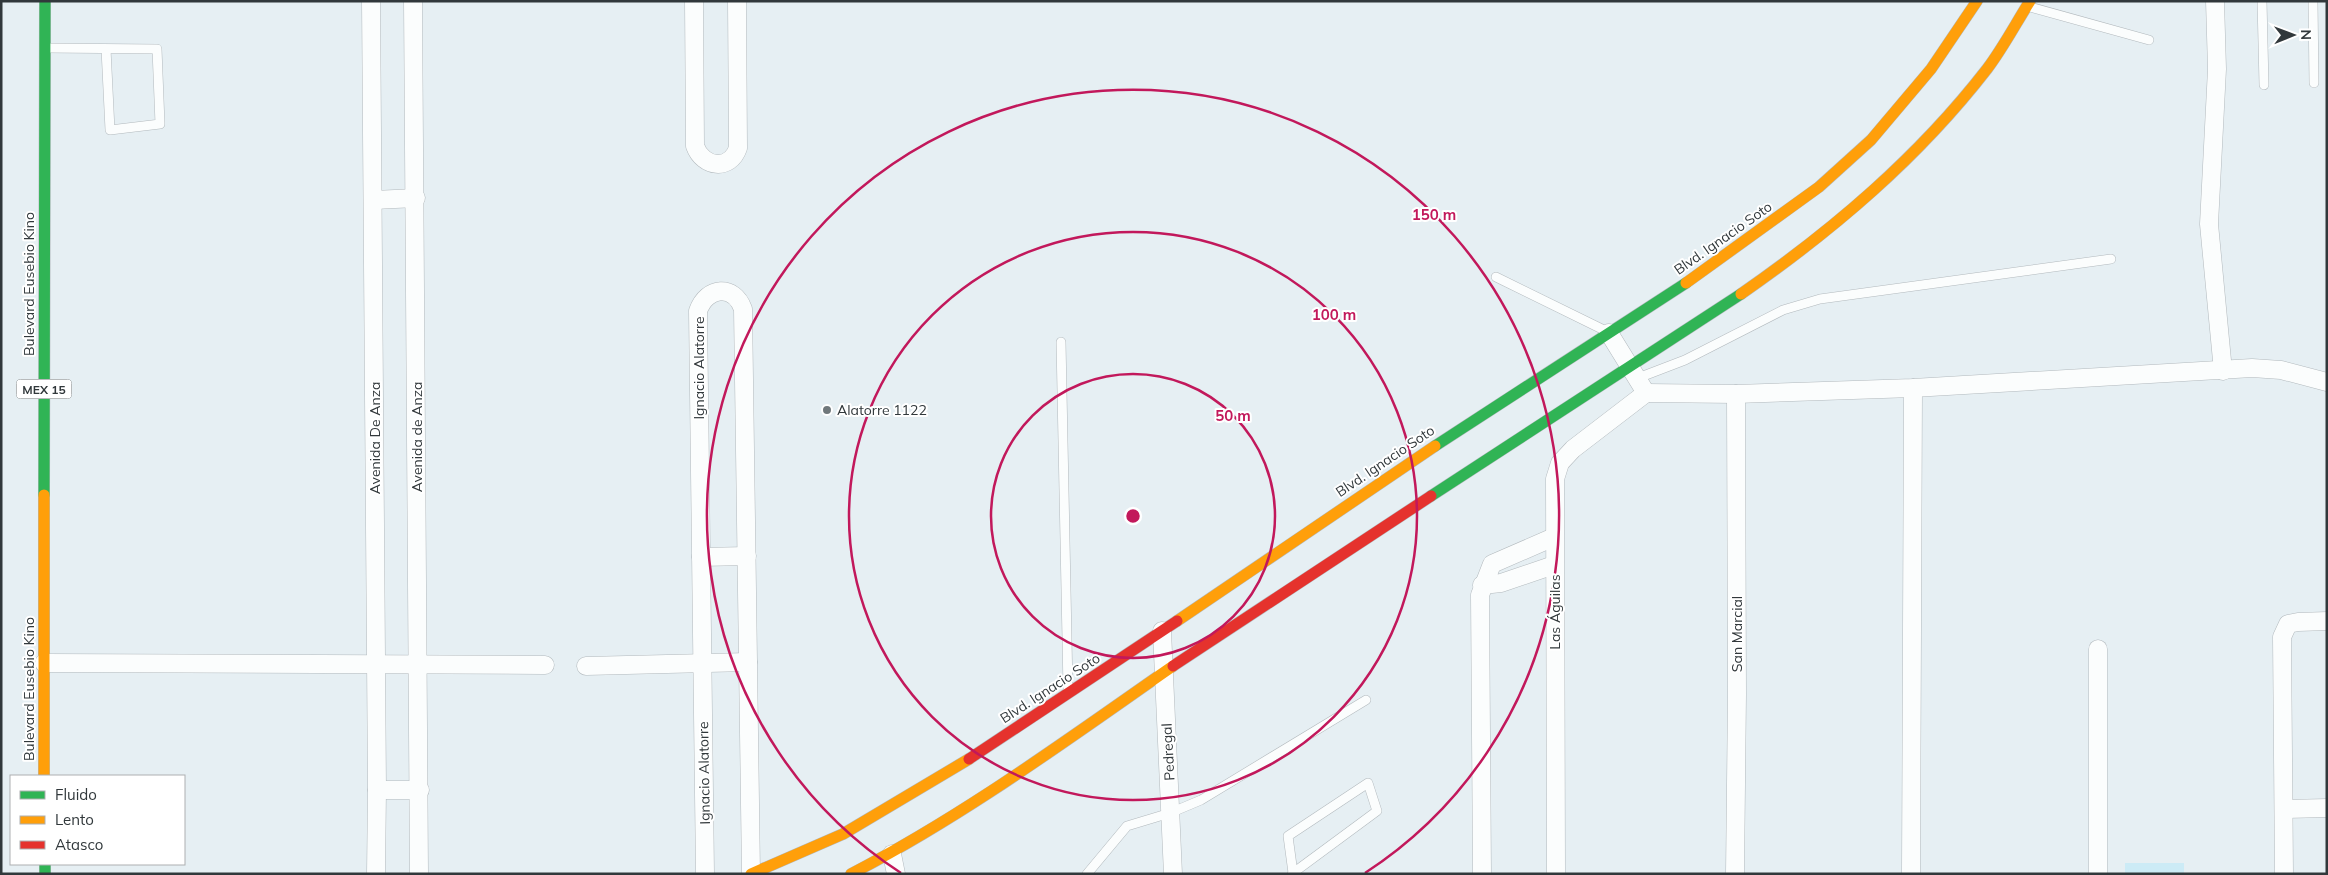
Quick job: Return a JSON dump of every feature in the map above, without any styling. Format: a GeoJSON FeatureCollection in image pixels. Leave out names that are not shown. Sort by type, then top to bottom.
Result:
{"type":"FeatureCollection","features":[{"type":"Feature","properties":{"kind":"main road","name":"Bulevard Eusebio Kino"},"geometry":{"type":"LineString","coordinates":[[44,775],[45,1]]}},
{"type":"Feature","properties":{"kind":"main road","name":"Blvd. Ignacio Soto"},"geometry":{"type":"LineString","coordinates":[[751,874],[843,834],[926,786],[1069,694],[1468,423],[1694,278],[1827,180],[1870,140],[1902,105],[1931,68],[1977,1]]}},
{"type":"Feature","properties":{"kind":"main road"},"geometry":{"type":"LineString","coordinates":[[851,874],[892,854],[1033,764],[1164,670],[1639,379],[1721,308],[1876,191],[1908,162],[1950,114],[1992,61],[2029,4]]}},
{"type":"Feature","properties":{"kind":"street","name":"Avenida De Anza"},"geometry":{"type":"LineString","coordinates":[[371,1],[374,200],[376,874]]}},
{"type":"Feature","properties":{"kind":"street","name":"Avenida de Anza"},"geometry":{"type":"LineString","coordinates":[[413,1],[416,198],[419,874]]}},
{"type":"Feature","properties":{"kind":"street"},"geometry":{"type":"LineString","coordinates":[[694,1],[695,146],[698,156],[706,162],[718,164],[728,163],[735,157],[738,148],[738,1]]}},
{"type":"Feature","properties":{"kind":"street"},"geometry":{"type":"LineString","coordinates":[[2215,1],[2217,68],[2209,224],[2223,371]]}},
{"type":"Feature","properties":{"kind":"street"},"geometry":{"type":"LineString","coordinates":[[374,200],[416,198]]}},
{"type":"Feature","properties":{"kind":"street","name":"Ignacio Alatorre"},"geometry":{"type":"LineString","coordinates":[[705,874],[698,311],[702,301],[710,294],[721,292],[732,293],[740,299],[743,309],[751,874]]}},
{"type":"Feature","properties":{"kind":"street"},"geometry":{"type":"LineString","coordinates":[[1609,333],[1639,379],[1736,394],[1913,388],[2252,368],[2281,370],[2327,382]]}},
{"type":"Feature","properties":{"kind":"street","name":"Las Águilas"},"geometry":{"type":"LineString","coordinates":[[1556,874],[1555,480],[1560,463],[1639,379]]}},
{"type":"Feature","properties":{"kind":"street"},"geometry":{"type":"LineString","coordinates":[[1912,874],[1913,388]]}},
{"type":"Feature","properties":{"kind":"street","name":"San Marcial"},"geometry":{"type":"LineString","coordinates":[[1735,874],[1737,694],[1736,394]]}},
{"type":"Feature","properties":{"kind":"street"},"geometry":{"type":"LineString","coordinates":[[1482,874],[1479,607],[1482,585],[1492,564],[1554,537]]}},
{"type":"Feature","properties":{"kind":"street"},"geometry":{"type":"LineString","coordinates":[[701,557],[747,556]]}},
{"type":"Feature","properties":{"kind":"street"},"geometry":{"type":"LineString","coordinates":[[1482,585],[1501,583],[1554,565]]}},
{"type":"Feature","properties":{"kind":"street"},"geometry":{"type":"LineString","coordinates":[[2284,874],[2282,637],[2288,624],[2327,621]]}},
{"type":"Feature","properties":{"kind":"street","name":"Pedregal"},"geometry":{"type":"LineString","coordinates":[[1162,631],[1173,874]]}},
{"type":"Feature","properties":{"kind":"street"},"geometry":{"type":"LineString","coordinates":[[2098,649],[2098,874]]}},
{"type":"Feature","properties":{"kind":"street"},"geometry":{"type":"LineString","coordinates":[[586,666],[748,662]]}},
{"type":"Feature","properties":{"kind":"street"},"geometry":{"type":"LineString","coordinates":[[44,663],[545,665]]}},
{"type":"Feature","properties":{"kind":"street"},"geometry":{"type":"LineString","coordinates":[[377,790],[420,790]]}},
{"type":"Feature","properties":{"kind":"street"},"geometry":{"type":"LineString","coordinates":[[2284,809],[2327,808]]}},
{"type":"Feature","properties":{"kind":"street"},"geometry":{"type":"LineString","coordinates":[[892,854],[896,874]]}},
{"type":"Feature","properties":{"kind":"lane"},"geometry":{"type":"LineString","coordinates":[[2262,1],[2264,85]]}},
{"type":"Feature","properties":{"kind":"lane"},"geometry":{"type":"LineString","coordinates":[[2313,1],[2314,83]]}},
{"type":"Feature","properties":{"kind":"lane"},"geometry":{"type":"LineString","coordinates":[[2029,4],[2149,40]]}},
{"type":"Feature","properties":{"kind":"lane"},"geometry":{"type":"LineString","coordinates":[[45,48],[157,49],[160,124],[110,130],[106,49]]}},
{"type":"Feature","properties":{"kind":"lane"},"geometry":{"type":"LineString","coordinates":[[1639,379],[1685,360],[1783,310],[1820,299],[2111,259]]}},
{"type":"Feature","properties":{"kind":"lane"},"geometry":{"type":"LineString","coordinates":[[1496,276],[1609,333]]}},
{"type":"Feature","properties":{"kind":"lane"},"geometry":{"type":"LineString","coordinates":[[1061,342],[1069,694]]}},
{"type":"Feature","properties":{"kind":"lane"},"geometry":{"type":"LineString","coordinates":[[1087,874],[1127,826],[1170,813],[1201,800],[1366,700]]}},
{"type":"Feature","properties":{"kind":"lane"},"geometry":{"type":"LineString","coordinates":[[1368,783],[1378,811],[1292,873],[1288,836],[1368,783]]}},
{"type":"Feature","properties":{"kind":"shaded area"},"geometry":{"type":"Polygon","coordinates":[[[2125,863],[2184,863],[2184,874],[2125,874],[2125,863]]]}},
{"type":"Feature","properties":{"kind":"traffic: fast"},"geometry":{"type":"LineString","coordinates":[[44,495],[45,1]]}},
{"type":"Feature","properties":{"kind":"traffic: fast"},"geometry":{"type":"LineString","coordinates":[[1435,446],[1686,283]]}},
{"type":"Feature","properties":{"kind":"traffic: fast"},"geometry":{"type":"LineString","coordinates":[[1431,496],[1741,294]]}},
{"type":"Feature","properties":{"kind":"traffic: fast"},"geometry":{"type":"LineString","coordinates":[[45,865],[45,874]]}},
{"type":"Feature","properties":{"kind":"traffic: slow"},"geometry":{"type":"LineString","coordinates":[[1686,283],[1819,187],[1871,140],[1931,69],[1977,1]]}},
{"type":"Feature","properties":{"kind":"traffic: slow"},"geometry":{"type":"LineString","coordinates":[[1741,294],[1841,218],[1873,191],[1932,133],[1987,69],[2030,1]]}},
{"type":"Feature","properties":{"kind":"traffic: slow"},"geometry":{"type":"LineString","coordinates":[[1177,621],[1435,446]]}},
{"type":"Feature","properties":{"kind":"traffic: slow"},"geometry":{"type":"LineString","coordinates":[[44,495],[44,775]]}},
{"type":"Feature","properties":{"kind":"traffic: slow"},"geometry":{"type":"LineString","coordinates":[[851,874],[935,827],[975,802],[1173,666]]}},
{"type":"Feature","properties":{"kind":"traffic: slow"},"geometry":{"type":"LineString","coordinates":[[751,874],[843,834],[969,759]]}},
{"type":"Feature","properties":{"kind":"traffic: jam"},"geometry":{"type":"LineString","coordinates":[[1173,666],[1431,496]]}},
{"type":"Feature","properties":{"kind":"traffic: jam"},"geometry":{"type":"LineString","coordinates":[[969,759],[1177,621]]}},
{"type":"Feature","properties":{"kind":"place","name":"Alatorre 1122"},"geometry":{"type":"Point","coordinates":[827,410]}}]}
